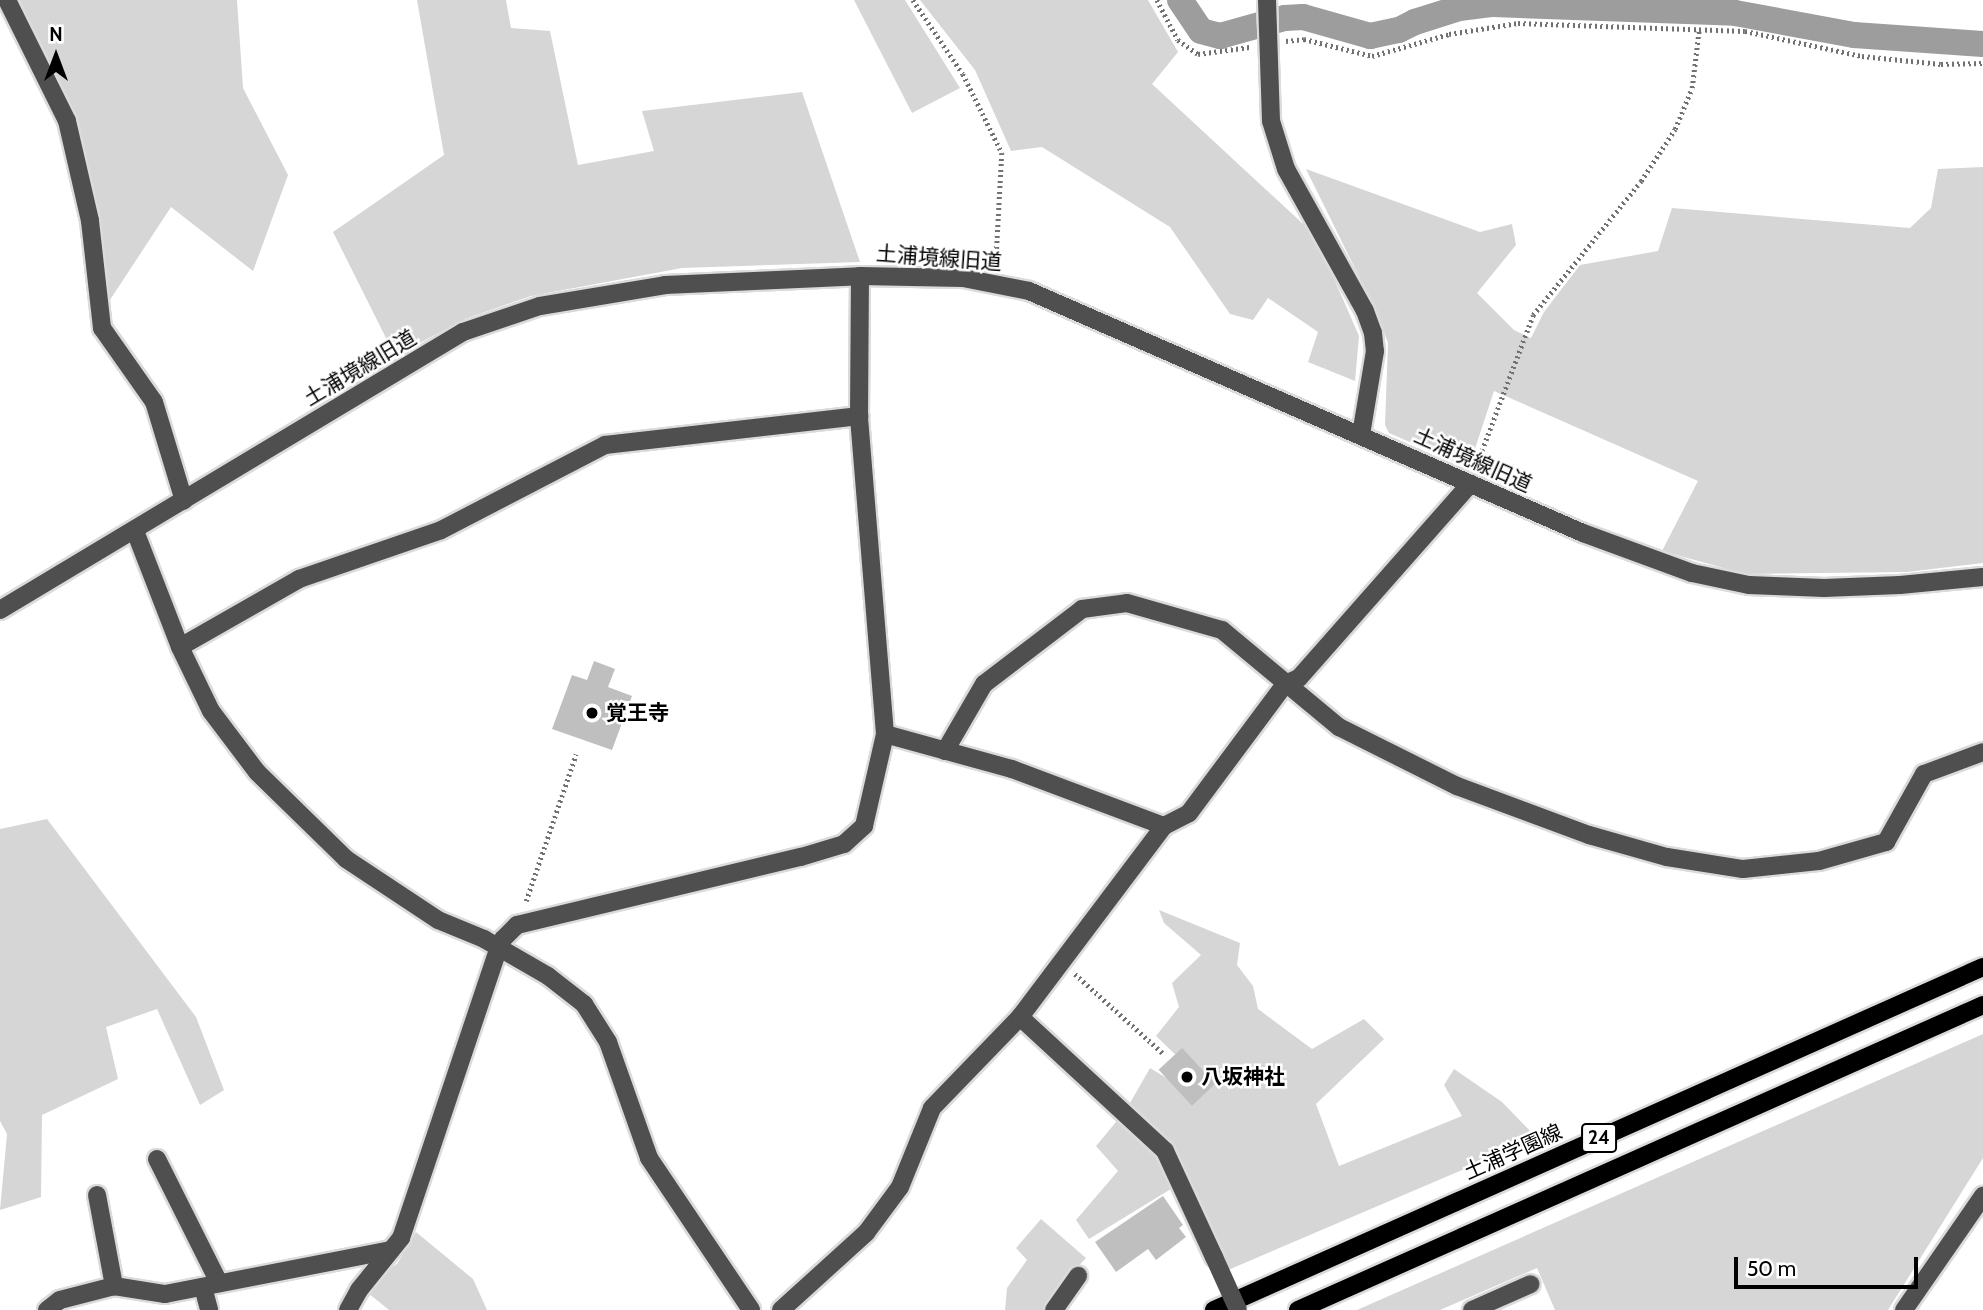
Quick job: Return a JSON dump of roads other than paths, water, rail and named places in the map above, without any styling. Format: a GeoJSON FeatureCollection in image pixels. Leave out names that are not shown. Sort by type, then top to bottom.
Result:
{"type":"FeatureCollection","features":[{"type":"Feature","properties":{"kind":"main road","name":"土浦学園線"},"geometry":{"type":"LineString","coordinates":[[1214,1310],[1983,967]]}},
{"type":"Feature","properties":{"kind":"main road","name":"24"},"geometry":{"type":"LineString","coordinates":[[1298,1310],[1983,1005]]}},
{"type":"Feature","properties":{"kind":"street"},"geometry":{"type":"LineString","coordinates":[[7,0],[67,121],[90,221],[102,328],[154,402],[184,501]]}},
{"type":"Feature","properties":{"kind":"street"},"geometry":{"type":"LineString","coordinates":[[1267,0],[1271,121],[1286,169],[1365,311],[1373,333],[1374,351],[1361,435]]}},
{"type":"Feature","properties":{"kind":"street"},"geometry":{"type":"LineString","coordinates":[[348,1310],[359,1290],[401,1238],[498,950],[503,939],[517,925],[844,844],[864,826],[885,734],[859,416],[860,275]]}},
{"type":"Feature","properties":{"kind":"street","name":"土浦境線旧道"},"geometry":{"type":"LineString","coordinates":[[0,610],[463,332],[540,306],[665,285],[860,275],[929,276],[996,282],[1063,304],[1583,533],[1692,573],[1749,585],[1824,588],[1900,585],[1983,577]]}},
{"type":"Feature","properties":{"kind":"street"},"geometry":{"type":"LineString","coordinates":[[180,647],[299,579],[441,530],[605,445],[859,416]]}},
{"type":"Feature","properties":{"kind":"street"},"geometry":{"type":"LineString","coordinates":[[781,1310],[866,1233],[900,1187],[932,1108],[1020,1017],[1164,826],[1189,813],[1285,684],[1299,678],[1470,484]]}},
{"type":"Feature","properties":{"kind":"street"},"geometry":{"type":"LineString","coordinates":[[135,531],[180,647],[211,711],[232,742],[303,820],[346,859],[410,902],[438,920],[484,939],[498,950],[548,976],[584,1004],[608,1042],[649,1158],[751,1310]]}},
{"type":"Feature","properties":{"kind":"street"},"geometry":{"type":"LineString","coordinates":[[945,751],[984,684],[1082,609],[1126,603],[1222,630],[1339,727],[1457,786],[1589,835],[1667,857],[1743,869],[1819,861],[1886,842],[1924,774],[1983,751]]}},
{"type":"Feature","properties":{"kind":"street"},"geometry":{"type":"LineString","coordinates":[[885,734],[1012,769],[1164,826]]}},
{"type":"Feature","properties":{"kind":"street"},"geometry":{"type":"LineString","coordinates":[[1020,1017],[1166,1151],[1238,1310]]}},
{"type":"Feature","properties":{"kind":"street"},"geometry":{"type":"LineString","coordinates":[[157,1159],[211,1285],[209,1310]]}},
{"type":"Feature","properties":{"kind":"street"},"geometry":{"type":"LineString","coordinates":[[97,1195],[114,1286]]}},
{"type":"Feature","properties":{"kind":"street"},"geometry":{"type":"LineString","coordinates":[[1904,1310],[1983,1196]]}},
{"type":"Feature","properties":{"kind":"street"},"geometry":{"type":"LineString","coordinates":[[47,1310],[60,1300],[114,1286],[165,1294],[391,1250]]}},
{"type":"Feature","properties":{"kind":"street"},"geometry":{"type":"LineString","coordinates":[[1054,1310],[1078,1276]]}},
{"type":"Feature","properties":{"kind":"street"},"geometry":{"type":"LineString","coordinates":[[1472,1310],[1531,1284]]}},
{"type":"Feature","properties":{"kind":"waterway"},"geometry":{"type":"LineString","coordinates":[[1180,0],[1201,31],[1220,36],[1285,18],[1303,17],[1370,36],[1399,30],[1459,8],[1493,4],[1735,13],[1854,35],[1983,44]]}},
{"type":"Feature","properties":{"kind":"place","name":"覚王寺"},"geometry":{"type":"Point","coordinates":[592,713]}},
{"type":"Feature","properties":{"kind":"place","name":"八坂神社"},"geometry":{"type":"Point","coordinates":[1187,1077]}}]}
